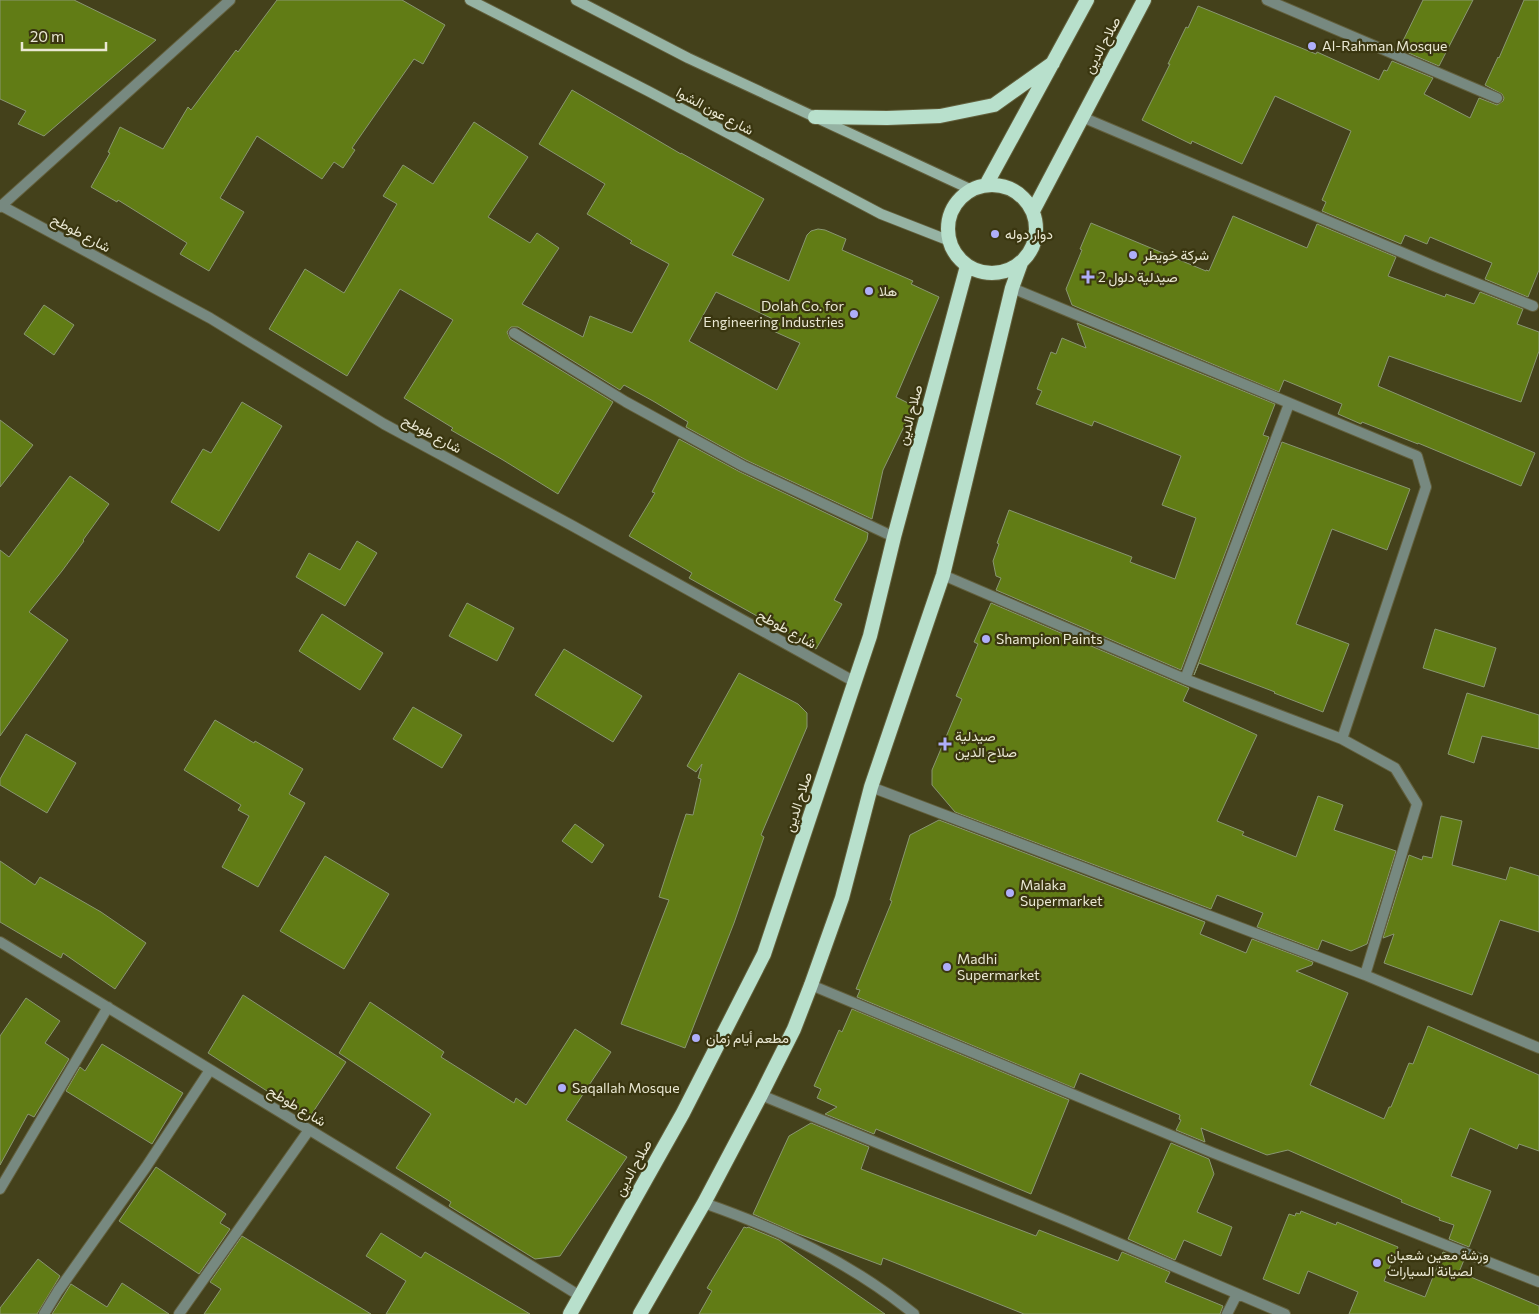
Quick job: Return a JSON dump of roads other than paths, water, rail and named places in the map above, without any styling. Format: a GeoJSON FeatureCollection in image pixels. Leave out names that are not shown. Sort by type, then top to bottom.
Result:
{"type":"FeatureCollection","features":[{"type":"Feature","properties":{"kind":"highway"},"geometry":{"type":"LineString","coordinates":[[986,186],[1087,0]]}},
{"type":"Feature","properties":{"kind":"highway","name":"صلاح الدين"},"geometry":{"type":"LineString","coordinates":[[1033,211],[1144,0]]}},
{"type":"Feature","properties":{"kind":"highway"},"geometry":{"type":"LineString","coordinates":[[815,117],[887,118],[940,116],[994,105],[1053,63]]}},
{"type":"Feature","properties":{"kind":"highway"},"geometry":{"type":"LineString","coordinates":[[640,1314],[704,1203],[794,1029],[842,898],[871,787],[943,575],[1012,288],[1021,263],[1030,252],[1036,239],[1037,225],[1033,211],[1026,200],[1015,191],[1001,186],[986,186],[972,190],[960,199],[952,212],[948,226],[950,241],[956,255],[967,266],[981,272],[995,273],[1009,270],[1021,263]]}},
{"type":"Feature","properties":{"kind":"highway","name":"صلاح الدين"},"geometry":{"type":"LineString","coordinates":[[570,1314],[683,1113],[764,954],[870,636],[894,537],[967,266]]}},
{"type":"Feature","properties":{"kind":"main road","name":"شارع عون الشوا"},"geometry":{"type":"LineString","coordinates":[[470,0],[881,214],[950,241]]}},
{"type":"Feature","properties":{"kind":"main road"},"geometry":{"type":"LineString","coordinates":[[576,0],[688,58],[972,190]]}},
{"type":"Feature","properties":{"kind":"street"},"geometry":{"type":"LineString","coordinates":[[1,206],[230,0]]}},
{"type":"Feature","properties":{"kind":"street"},"geometry":{"type":"LineString","coordinates":[[1267,0],[1497,98]]}},
{"type":"Feature","properties":{"kind":"street"},"geometry":{"type":"LineString","coordinates":[[1082,117],[1534,306]]}},
{"type":"Feature","properties":{"kind":"street","name":"شارع طوطح"},"geometry":{"type":"LineString","coordinates":[[1,206],[210,318],[384,424],[855,682]]}},
{"type":"Feature","properties":{"kind":"street"},"geometry":{"type":"LineString","coordinates":[[1012,288],[1417,456],[1426,487],[1342,739]]}},
{"type":"Feature","properties":{"kind":"street"},"geometry":{"type":"LineString","coordinates":[[514,333],[626,402],[743,466],[894,537]]}},
{"type":"Feature","properties":{"kind":"street"},"geometry":{"type":"LineString","coordinates":[[1185,678],[1289,404]]}},
{"type":"Feature","properties":{"kind":"street"},"geometry":{"type":"LineString","coordinates":[[943,575],[1185,678],[1342,739],[1395,768],[1417,804],[1365,975]]}},
{"type":"Feature","properties":{"kind":"street"},"geometry":{"type":"LineString","coordinates":[[871,787],[1365,975],[1539,1048]]}},
{"type":"Feature","properties":{"kind":"street","name":"شارع طوطح"},"geometry":{"type":"LineString","coordinates":[[0,942],[580,1296]]}},
{"type":"Feature","properties":{"kind":"street"},"geometry":{"type":"LineString","coordinates":[[810,985],[1211,1152],[1539,1282]]}},
{"type":"Feature","properties":{"kind":"street"},"geometry":{"type":"LineString","coordinates":[[0,1189],[108,1007]]}},
{"type":"Feature","properties":{"kind":"street"},"geometry":{"type":"LineString","coordinates":[[44,1314],[58,1291],[146,1167],[210,1070]]}},
{"type":"Feature","properties":{"kind":"street"},"geometry":{"type":"LineString","coordinates":[[761,1096],[1285,1314]]}},
{"type":"Feature","properties":{"kind":"street"},"geometry":{"type":"LineString","coordinates":[[179,1314],[309,1130]]}},
{"type":"Feature","properties":{"kind":"street"},"geometry":{"type":"LineString","coordinates":[[704,1203],[737,1214],[794,1238],[851,1268],[914,1314]]}},
{"type":"Feature","properties":{"kind":"street"},"geometry":{"type":"LineString","coordinates":[[1227,1314],[1237,1294]]}},
{"type":"Feature","properties":{"kind":"place","name":"Al-Rahman Mosque"},"geometry":{"type":"Point","coordinates":[1312,46]}},
{"type":"Feature","properties":{"kind":"place","name":"دوار دوله"},"geometry":{"type":"Point","coordinates":[995,234]}},
{"type":"Feature","properties":{"kind":"place","name":"شركة خويطر"},"geometry":{"type":"Point","coordinates":[1133,255]}},
{"type":"Feature","properties":{"kind":"place","name":"صيدلية دلول 2"},"geometry":{"type":"Point","coordinates":[1088,277]}},
{"type":"Feature","properties":{"kind":"place","name":"هلا"},"geometry":{"type":"Point","coordinates":[869,291]}},
{"type":"Feature","properties":{"kind":"place","name":"Dolah Co. for Engineering Industries"},"geometry":{"type":"Point","coordinates":[854,314]}},
{"type":"Feature","properties":{"kind":"place","name":"Shampion Paints"},"geometry":{"type":"Point","coordinates":[986,639]}},
{"type":"Feature","properties":{"kind":"place","name":"صيدلية صلاح الدين"},"geometry":{"type":"Point","coordinates":[945,744]}},
{"type":"Feature","properties":{"kind":"place","name":"Malaka Supermarket"},"geometry":{"type":"Point","coordinates":[1010,893]}},
{"type":"Feature","properties":{"kind":"place","name":"Madhi Supermarket"},"geometry":{"type":"Point","coordinates":[947,967]}},
{"type":"Feature","properties":{"kind":"place","name":"مطعم أيام زمان"},"geometry":{"type":"Point","coordinates":[696,1038]}},
{"type":"Feature","properties":{"kind":"place","name":"Saqallah Mosque"},"geometry":{"type":"Point","coordinates":[562,1088]}},
{"type":"Feature","properties":{"kind":"place","name":"ورشة معين شعبان لصيانة السيارات"},"geometry":{"type":"Point","coordinates":[1377,1263]}}]}
